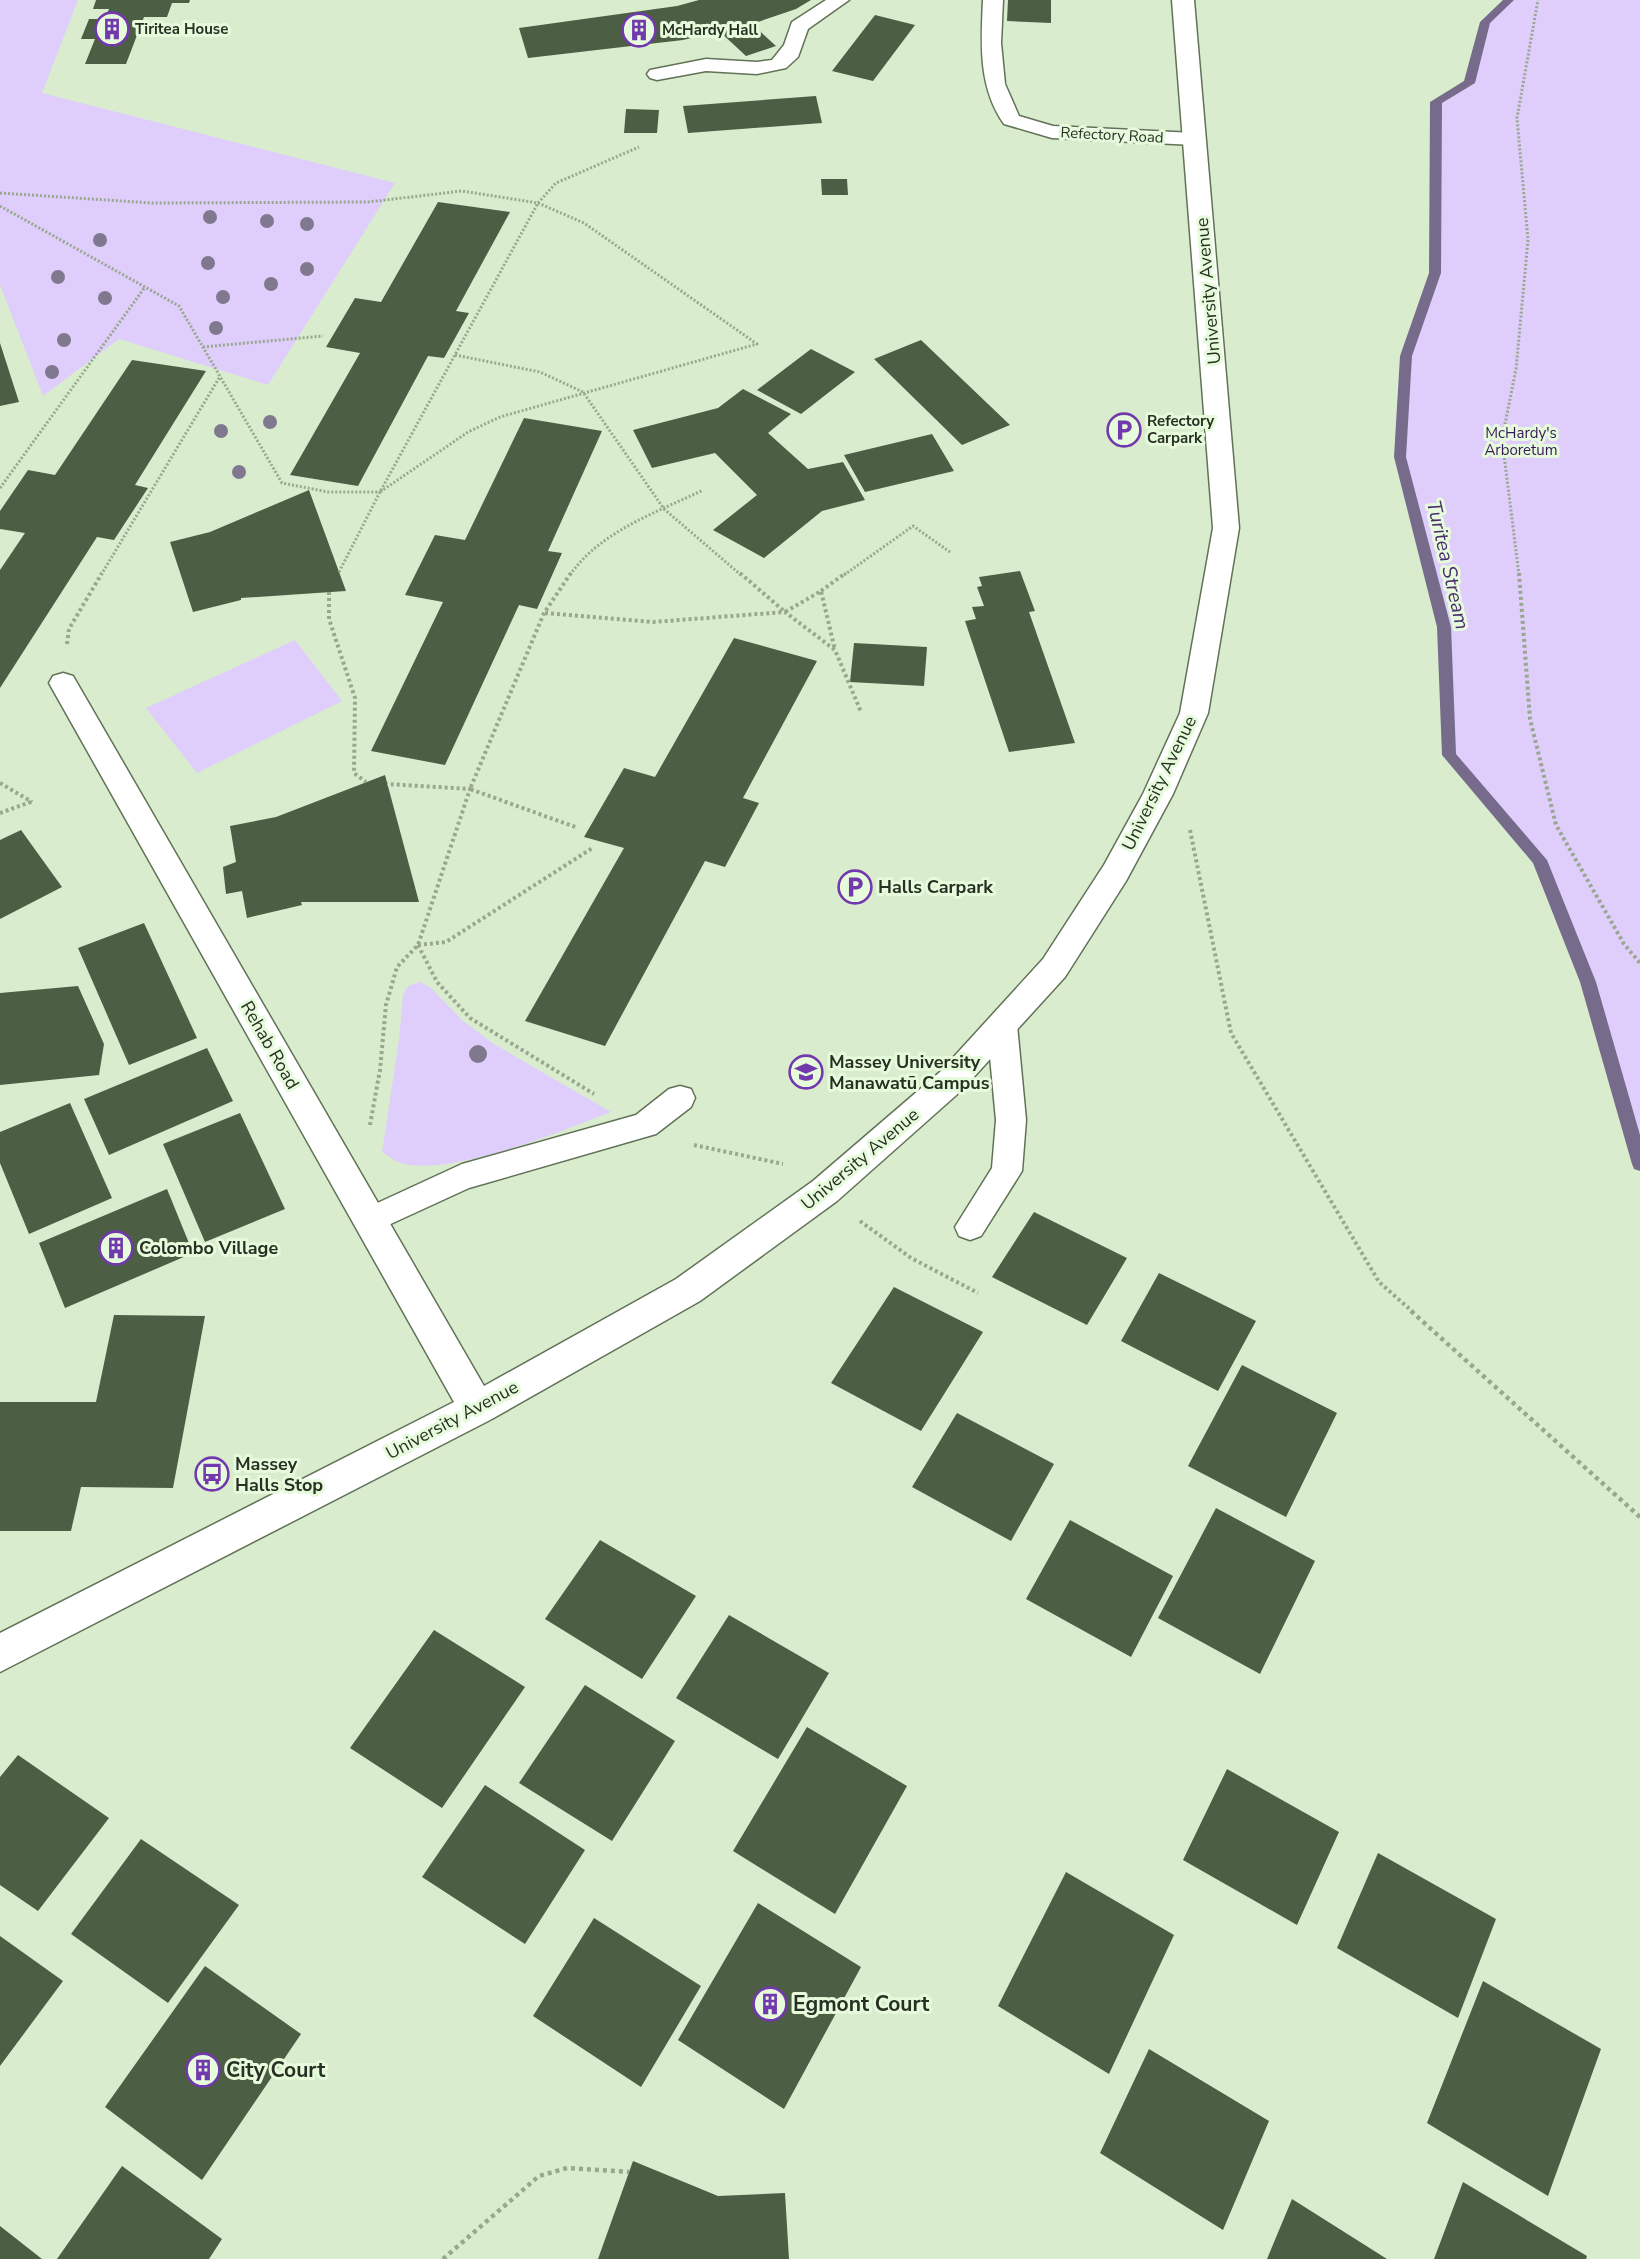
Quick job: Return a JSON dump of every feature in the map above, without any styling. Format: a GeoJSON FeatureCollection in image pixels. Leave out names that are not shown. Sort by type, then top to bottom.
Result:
{"type":"FeatureCollection","features":[{"type":"Feature","properties":{"kind":"street","name":"University Avenue"},"geometry":{"type":"LineString","coordinates":[[0,1653],[477,1408],[688,1290],[825,1191],[951,1081],[1054,968],[1116,873],[1158,794],[1194,713],[1226,528],[1183,0]]}},
{"type":"Feature","properties":{"kind":"street","name":"Rehab Road"},"geometry":{"type":"LineString","coordinates":[[63,683],[477,1408]]}},
{"type":"Feature","properties":{"kind":"lane"},"geometry":{"type":"LineString","coordinates":[[657,74],[712,64],[754,67],[781,65],[794,52],[799,26],[839,0]]}},
{"type":"Feature","properties":{"kind":"lane","name":"Refectory Road"},"geometry":{"type":"LineString","coordinates":[[991,1],[991,43],[995,84],[1011,120],[1052,132],[1194,139]]}},
{"type":"Feature","properties":{"kind":"lane"},"geometry":{"type":"LineString","coordinates":[[970,1227],[1007,1171],[1011,1120],[1002,1025]]}},
{"type":"Feature","properties":{"kind":"lane"},"geometry":{"type":"LineString","coordinates":[[370,1220],[462,1177],[645,1125],[681,1098]]}},
{"type":"Feature","properties":{"kind":"path"},"geometry":{"type":"LineString","coordinates":[[1538,0],[1517,118],[1528,240],[1516,369],[1502,439],[1517,546],[1530,719],[1557,825],[1624,944],[1640,963]]}},
{"type":"Feature","properties":{"kind":"path"},"geometry":{"type":"LineString","coordinates":[[339,572],[380,492],[538,203],[556,183],[639,147]]}},
{"type":"Feature","properties":{"kind":"path"},"geometry":{"type":"LineString","coordinates":[[0,193],[152,203],[368,202],[462,191],[538,203],[584,223],[757,344],[500,417],[468,432],[380,492],[328,492],[282,483],[179,306],[0,207]]}},
{"type":"Feature","properties":{"kind":"path"},"geometry":{"type":"LineString","coordinates":[[0,488],[145,287]]}},
{"type":"Feature","properties":{"kind":"path"},"geometry":{"type":"LineString","coordinates":[[203,347],[324,336]]}},
{"type":"Feature","properties":{"kind":"path"},"geometry":{"type":"LineString","coordinates":[[455,355],[540,372],[583,392],[664,509],[785,612],[835,650]]}},
{"type":"Feature","properties":{"kind":"path"},"geometry":{"type":"LineString","coordinates":[[63,683],[69,629],[220,377]]}},
{"type":"Feature","properties":{"kind":"path"},"geometry":{"type":"LineString","coordinates":[[370,1129],[380,1070],[386,1005],[397,967],[418,945],[470,789],[544,613],[576,566],[615,533],[703,490]]}},
{"type":"Feature","properties":{"kind":"path"},"geometry":{"type":"LineString","coordinates":[[544,613],[653,622],[785,612],[821,591],[913,526],[950,552]]}},
{"type":"Feature","properties":{"kind":"path"},"geometry":{"type":"LineString","coordinates":[[821,591],[835,650],[861,712]]}},
{"type":"Feature","properties":{"kind":"path"},"geometry":{"type":"LineString","coordinates":[[329,592],[329,618],[355,698],[354,772],[366,782]]}},
{"type":"Feature","properties":{"kind":"path"},"geometry":{"type":"LineString","coordinates":[[0,783],[32,802],[0,813]]}},
{"type":"Feature","properties":{"kind":"path"},"geometry":{"type":"LineString","coordinates":[[387,784],[470,789],[578,828]]}},
{"type":"Feature","properties":{"kind":"path"},"geometry":{"type":"LineString","coordinates":[[1189,825],[1231,1033],[1379,1282],[1640,1517]]}},
{"type":"Feature","properties":{"kind":"path"},"geometry":{"type":"LineString","coordinates":[[418,945],[446,942],[594,847]]}},
{"type":"Feature","properties":{"kind":"path"},"geometry":{"type":"LineString","coordinates":[[418,945],[437,982],[470,1018],[645,1125],[704,1149],[791,1165]]}},
{"type":"Feature","properties":{"kind":"path"},"geometry":{"type":"LineString","coordinates":[[857,1218],[911,1258],[978,1293]]}},
{"type":"Feature","properties":{"kind":"path"},"geometry":{"type":"LineString","coordinates":[[443,2259],[539,2176],[567,2168],[629,2172]]}},
{"type":"Feature","properties":{"kind":"green space"},"geometry":{"type":"Polygon","coordinates":[[[0,0],[78,0],[42,93],[395,183],[268,385],[119,339],[43,396],[0,285],[0,0]]]}},
{"type":"Feature","properties":{"kind":"green space","name":"McHardy's Arboretum"},"geometry":{"type":"Polygon","coordinates":[[[1509,0],[1640,0],[1640,1164],[1588,982],[1539,860],[1449,755],[1444,627],[1400,457],[1406,356],[1435,273],[1436,102],[1469,83],[1485,22],[1509,0]]]}},
{"type":"Feature","properties":{"kind":"green space"},"geometry":{"type":"Polygon","coordinates":[[[295,640],[342,701],[197,773],[146,708],[295,640]]]}},
{"type":"Feature","properties":{"kind":"green space"},"geometry":{"type":"Polygon","coordinates":[[[420,982],[430,987],[462,1020],[494,1044],[611,1112],[504,1151],[474,1159],[419,1166],[398,1162],[382,1152],[399,1040],[403,995],[408,986],[420,982]]]}},
{"type":"Feature","properties":{"kind":"building","name":"Tiritea House"},"geometry":{"type":"Polygon","coordinates":[[[96,0],[190,0],[189,3],[172,3],[167,17],[144,17],[126,64],[85,64],[95,39],[81,39],[89,19],[105,19],[109,9],[93,9],[96,0]]]}},
{"type":"Feature","properties":{"kind":"building","name":"McHardy Hall"},"geometry":{"type":"Polygon","coordinates":[[[699,0],[811,0],[796,9],[752,24],[776,46],[746,56],[719,31],[683,40],[528,58],[519,28],[677,6],[699,0]]]}},
{"type":"Feature","properties":{"kind":"building"},"geometry":{"type":"Polygon","coordinates":[[[1008,0],[1051,0],[1051,23],[1007,21],[1008,0]]]}},
{"type":"Feature","properties":{"kind":"building"},"geometry":{"type":"Polygon","coordinates":[[[875,15],[915,25],[873,81],[832,71],[875,15]]]}},
{"type":"Feature","properties":{"kind":"building"},"geometry":{"type":"Polygon","coordinates":[[[816,96],[822,123],[688,133],[683,106],[816,96]]]}},
{"type":"Feature","properties":{"kind":"building"},"geometry":{"type":"Polygon","coordinates":[[[626,109],[659,110],[657,133],[624,133],[626,109]]]}},
{"type":"Feature","properties":{"kind":"building"},"geometry":{"type":"Polygon","coordinates":[[[821,179],[847,179],[848,195],[822,195],[821,179]]]}},
{"type":"Feature","properties":{"kind":"building"},"geometry":{"type":"Polygon","coordinates":[[[438,202],[510,212],[456,311],[469,313],[444,358],[428,356],[358,486],[290,475],[360,353],[326,347],[355,298],[381,302],[438,202]]]}},
{"type":"Feature","properties":{"kind":"building"},"geometry":{"type":"Polygon","coordinates":[[[921,340],[1010,425],[962,445],[874,359],[921,340]]]}},
{"type":"Feature","properties":{"kind":"building"},"geometry":{"type":"Polygon","coordinates":[[[0,343],[19,402],[0,406],[0,343]]]}},
{"type":"Feature","properties":{"kind":"building"},"geometry":{"type":"Polygon","coordinates":[[[811,349],[855,372],[801,414],[757,390],[811,349]]]}},
{"type":"Feature","properties":{"kind":"building"},"geometry":{"type":"Polygon","coordinates":[[[132,360],[206,371],[135,485],[148,488],[114,540],[97,537],[0,688],[0,570],[25,533],[0,529],[0,511],[28,470],[55,475],[132,360]]]}},
{"type":"Feature","properties":{"kind":"building"},"geometry":{"type":"Polygon","coordinates":[[[743,389],[791,414],[768,433],[808,469],[843,462],[865,500],[822,511],[764,558],[713,530],[757,495],[715,453],[652,468],[633,430],[718,408],[743,389]]]}},
{"type":"Feature","properties":{"kind":"building"},"geometry":{"type":"Polygon","coordinates":[[[524,418],[602,431],[548,551],[562,553],[537,609],[519,605],[445,765],[371,751],[443,602],[405,595],[435,535],[465,540],[524,418]]]}},
{"type":"Feature","properties":{"kind":"building"},"geometry":{"type":"Polygon","coordinates":[[[932,434],[954,471],[865,492],[844,455],[932,434]]]}},
{"type":"Feature","properties":{"kind":"building"},"geometry":{"type":"Polygon","coordinates":[[[309,490],[346,591],[241,598],[241,600],[193,612],[170,542],[210,532],[309,490]]]}},
{"type":"Feature","properties":{"kind":"building"},"geometry":{"type":"Polygon","coordinates":[[[1020,571],[1035,611],[1029,612],[1075,743],[1009,752],[965,621],[976,619],[972,607],[984,606],[977,587],[982,586],[979,577],[1020,571]]]}},
{"type":"Feature","properties":{"kind":"building"},"geometry":{"type":"Polygon","coordinates":[[[734,638],[817,661],[743,798],[759,803],[725,867],[705,861],[605,1046],[525,1021],[624,848],[584,837],[624,768],[655,777],[734,638]]]}},
{"type":"Feature","properties":{"kind":"building"},"geometry":{"type":"Polygon","coordinates":[[[854,643],[927,647],[924,686],[850,682],[854,643]]]}},
{"type":"Feature","properties":{"kind":"building"},"geometry":{"type":"Polygon","coordinates":[[[385,775],[419,902],[301,902],[302,905],[247,918],[242,891],[226,894],[223,867],[236,862],[230,826],[276,817],[385,775]]]}},
{"type":"Feature","properties":{"kind":"building"},"geometry":{"type":"Polygon","coordinates":[[[21,830],[62,887],[0,919],[0,840],[21,830]]]}},
{"type":"Feature","properties":{"kind":"building"},"geometry":{"type":"Polygon","coordinates":[[[144,923],[197,1038],[129,1065],[78,948],[144,923]]]}},
{"type":"Feature","properties":{"kind":"building"},"geometry":{"type":"Polygon","coordinates":[[[78,986],[104,1044],[99,1075],[0,1085],[0,993],[78,986]]]}},
{"type":"Feature","properties":{"kind":"building"},"geometry":{"type":"Polygon","coordinates":[[[207,1048],[233,1101],[109,1155],[84,1099],[207,1048]]]}},
{"type":"Feature","properties":{"kind":"building","name":"Colombo Village"},"geometry":{"type":"Polygon","coordinates":[[[70,1103],[112,1198],[29,1234],[0,1163],[0,1132],[70,1103]]]}},
{"type":"Feature","properties":{"kind":"building","name":"Colombo Village"},"geometry":{"type":"Polygon","coordinates":[[[240,1113],[285,1209],[205,1242],[163,1144],[240,1113]]]}},
{"type":"Feature","properties":{"kind":"building","name":"Colombo Village"},"geometry":{"type":"Polygon","coordinates":[[[167,1189],[193,1253],[65,1308],[39,1243],[167,1189]]]}},
{"type":"Feature","properties":{"kind":"building"},"geometry":{"type":"Polygon","coordinates":[[[1034,1212],[1127,1258],[1087,1325],[992,1277],[1034,1212]]]}},
{"type":"Feature","properties":{"kind":"building"},"geometry":{"type":"Polygon","coordinates":[[[1159,1273],[1256,1321],[1218,1391],[1121,1341],[1159,1273]]]}},
{"type":"Feature","properties":{"kind":"building"},"geometry":{"type":"Polygon","coordinates":[[[894,1287],[983,1332],[921,1431],[831,1383],[894,1287]]]}},
{"type":"Feature","properties":{"kind":"building"},"geometry":{"type":"Polygon","coordinates":[[[114,1315],[205,1316],[173,1488],[81,1487],[71,1531],[0,1531],[0,1402],[96,1402],[114,1315]]]}},
{"type":"Feature","properties":{"kind":"building"},"geometry":{"type":"Polygon","coordinates":[[[1242,1365],[1337,1413],[1286,1517],[1188,1466],[1242,1365]]]}},
{"type":"Feature","properties":{"kind":"building"},"geometry":{"type":"Polygon","coordinates":[[[957,1413],[1054,1464],[1011,1541],[912,1487],[957,1413]]]}},
{"type":"Feature","properties":{"kind":"building"},"geometry":{"type":"Polygon","coordinates":[[[1216,1508],[1315,1561],[1260,1674],[1158,1618],[1216,1508]]]}},
{"type":"Feature","properties":{"kind":"building"},"geometry":{"type":"Polygon","coordinates":[[[1070,1520],[1173,1576],[1131,1657],[1026,1599],[1070,1520]]]}},
{"type":"Feature","properties":{"kind":"building"},"geometry":{"type":"Polygon","coordinates":[[[600,1540],[696,1596],[642,1679],[545,1619],[600,1540]]]}},
{"type":"Feature","properties":{"kind":"building"},"geometry":{"type":"Polygon","coordinates":[[[729,1615],[829,1673],[778,1759],[676,1698],[729,1615]]]}},
{"type":"Feature","properties":{"kind":"building"},"geometry":{"type":"Polygon","coordinates":[[[434,1630],[525,1687],[442,1808],[350,1748],[434,1630]]]}},
{"type":"Feature","properties":{"kind":"building"},"geometry":{"type":"Polygon","coordinates":[[[585,1685],[675,1741],[612,1841],[519,1783],[585,1685]]]}},
{"type":"Feature","properties":{"kind":"building"},"geometry":{"type":"Polygon","coordinates":[[[807,1727],[907,1786],[835,1914],[733,1851],[807,1727]]]}},
{"type":"Feature","properties":{"kind":"building"},"geometry":{"type":"Polygon","coordinates":[[[18,1755],[109,1818],[38,1911],[0,1885],[0,1777],[18,1755]]]}},
{"type":"Feature","properties":{"kind":"building"},"geometry":{"type":"Polygon","coordinates":[[[1227,1769],[1339,1832],[1297,1925],[1183,1860],[1227,1769]]]}},
{"type":"Feature","properties":{"kind":"building"},"geometry":{"type":"Polygon","coordinates":[[[485,1785],[585,1850],[525,1944],[422,1877],[485,1785]]]}},
{"type":"Feature","properties":{"kind":"building"},"geometry":{"type":"Polygon","coordinates":[[[141,1839],[239,1905],[168,2003],[71,1934],[141,1839]]]}},
{"type":"Feature","properties":{"kind":"building"},"geometry":{"type":"Polygon","coordinates":[[[1378,1853],[1496,1919],[1458,2018],[1337,1948],[1378,1853]]]}},
{"type":"Feature","properties":{"kind":"building"},"geometry":{"type":"Polygon","coordinates":[[[1066,1872],[1174,1935],[1109,2074],[998,2006],[1066,1872]]]}},
{"type":"Feature","properties":{"kind":"building","name":"Egmont Court"},"geometry":{"type":"Polygon","coordinates":[[[758,1903],[861,1967],[784,2109],[678,2040],[758,1903]]]}},
{"type":"Feature","properties":{"kind":"building"},"geometry":{"type":"Polygon","coordinates":[[[594,1918],[701,1986],[641,2087],[533,2016],[594,1918]]]}},
{"type":"Feature","properties":{"kind":"building"},"geometry":{"type":"Polygon","coordinates":[[[0,1936],[63,1981],[0,2066],[0,1936]]]}},
{"type":"Feature","properties":{"kind":"building","name":"City Court"},"geometry":{"type":"Polygon","coordinates":[[[205,1966],[301,2034],[202,2180],[105,2107],[205,1966]]]}},
{"type":"Feature","properties":{"kind":"building"},"geometry":{"type":"Polygon","coordinates":[[[1483,1981],[1601,2049],[1548,2196],[1427,2123],[1483,1981]]]}},
{"type":"Feature","properties":{"kind":"building"},"geometry":{"type":"Polygon","coordinates":[[[1149,2049],[1269,2121],[1223,2230],[1100,2153],[1149,2049]]]}},
{"type":"Feature","properties":{"kind":"building"},"geometry":{"type":"Polygon","coordinates":[[[633,2161],[718,2196],[785,2193],[789,2259],[598,2259],[633,2161]]]}},
{"type":"Feature","properties":{"kind":"building"},"geometry":{"type":"Polygon","coordinates":[[[122,2166],[222,2239],[209,2259],[57,2259],[122,2166]]]}},
{"type":"Feature","properties":{"kind":"building"},"geometry":{"type":"Polygon","coordinates":[[[1463,2182],[1587,2256],[1586,2259],[1434,2259],[1463,2182]]]}},
{"type":"Feature","properties":{"kind":"building"},"geometry":{"type":"Polygon","coordinates":[[[1292,2199],[1387,2259],[1267,2259],[1292,2199]]]}},
{"type":"Feature","properties":{"kind":"building"},"geometry":{"type":"Polygon","coordinates":[[[0,2226],[42,2259],[0,2259],[0,2226]]]}},
{"type":"Feature","properties":{"kind":"waterway","name":"Turitea Stream"},"geometry":{"type":"LineString","coordinates":[[1509,0],[1485,22],[1469,83],[1436,102],[1435,273],[1406,356],[1400,457],[1444,627],[1449,755],[1539,860],[1588,982],[1640,1164]]}},
{"type":"Feature","properties":{"kind":"place","name":"Tiritea House"},"geometry":{"type":"Point","coordinates":[112,29]}},
{"type":"Feature","properties":{"kind":"place","name":"McHardy Hall"},"geometry":{"type":"Point","coordinates":[639,30]}},
{"type":"Feature","properties":{"kind":"place","name":"Refectory Carpark"},"geometry":{"type":"Point","coordinates":[1124,430]}},
{"type":"Feature","properties":{"kind":"place","name":"Halls Carpark"},"geometry":{"type":"Point","coordinates":[855,887]}},
{"type":"Feature","properties":{"kind":"place","name":"Massey University Manawatū Campus"},"geometry":{"type":"Point","coordinates":[806,1072]}},
{"type":"Feature","properties":{"kind":"place","name":"Colombo Village"},"geometry":{"type":"Point","coordinates":[116,1248]}},
{"type":"Feature","properties":{"kind":"place","name":"Massey Halls Stop"},"geometry":{"type":"Point","coordinates":[212,1474]}},
{"type":"Feature","properties":{"kind":"place","name":"Egmont Court"},"geometry":{"type":"Point","coordinates":[770,2004]}},
{"type":"Feature","properties":{"kind":"place","name":"City Court"},"geometry":{"type":"Point","coordinates":[203,2070]}}]}
